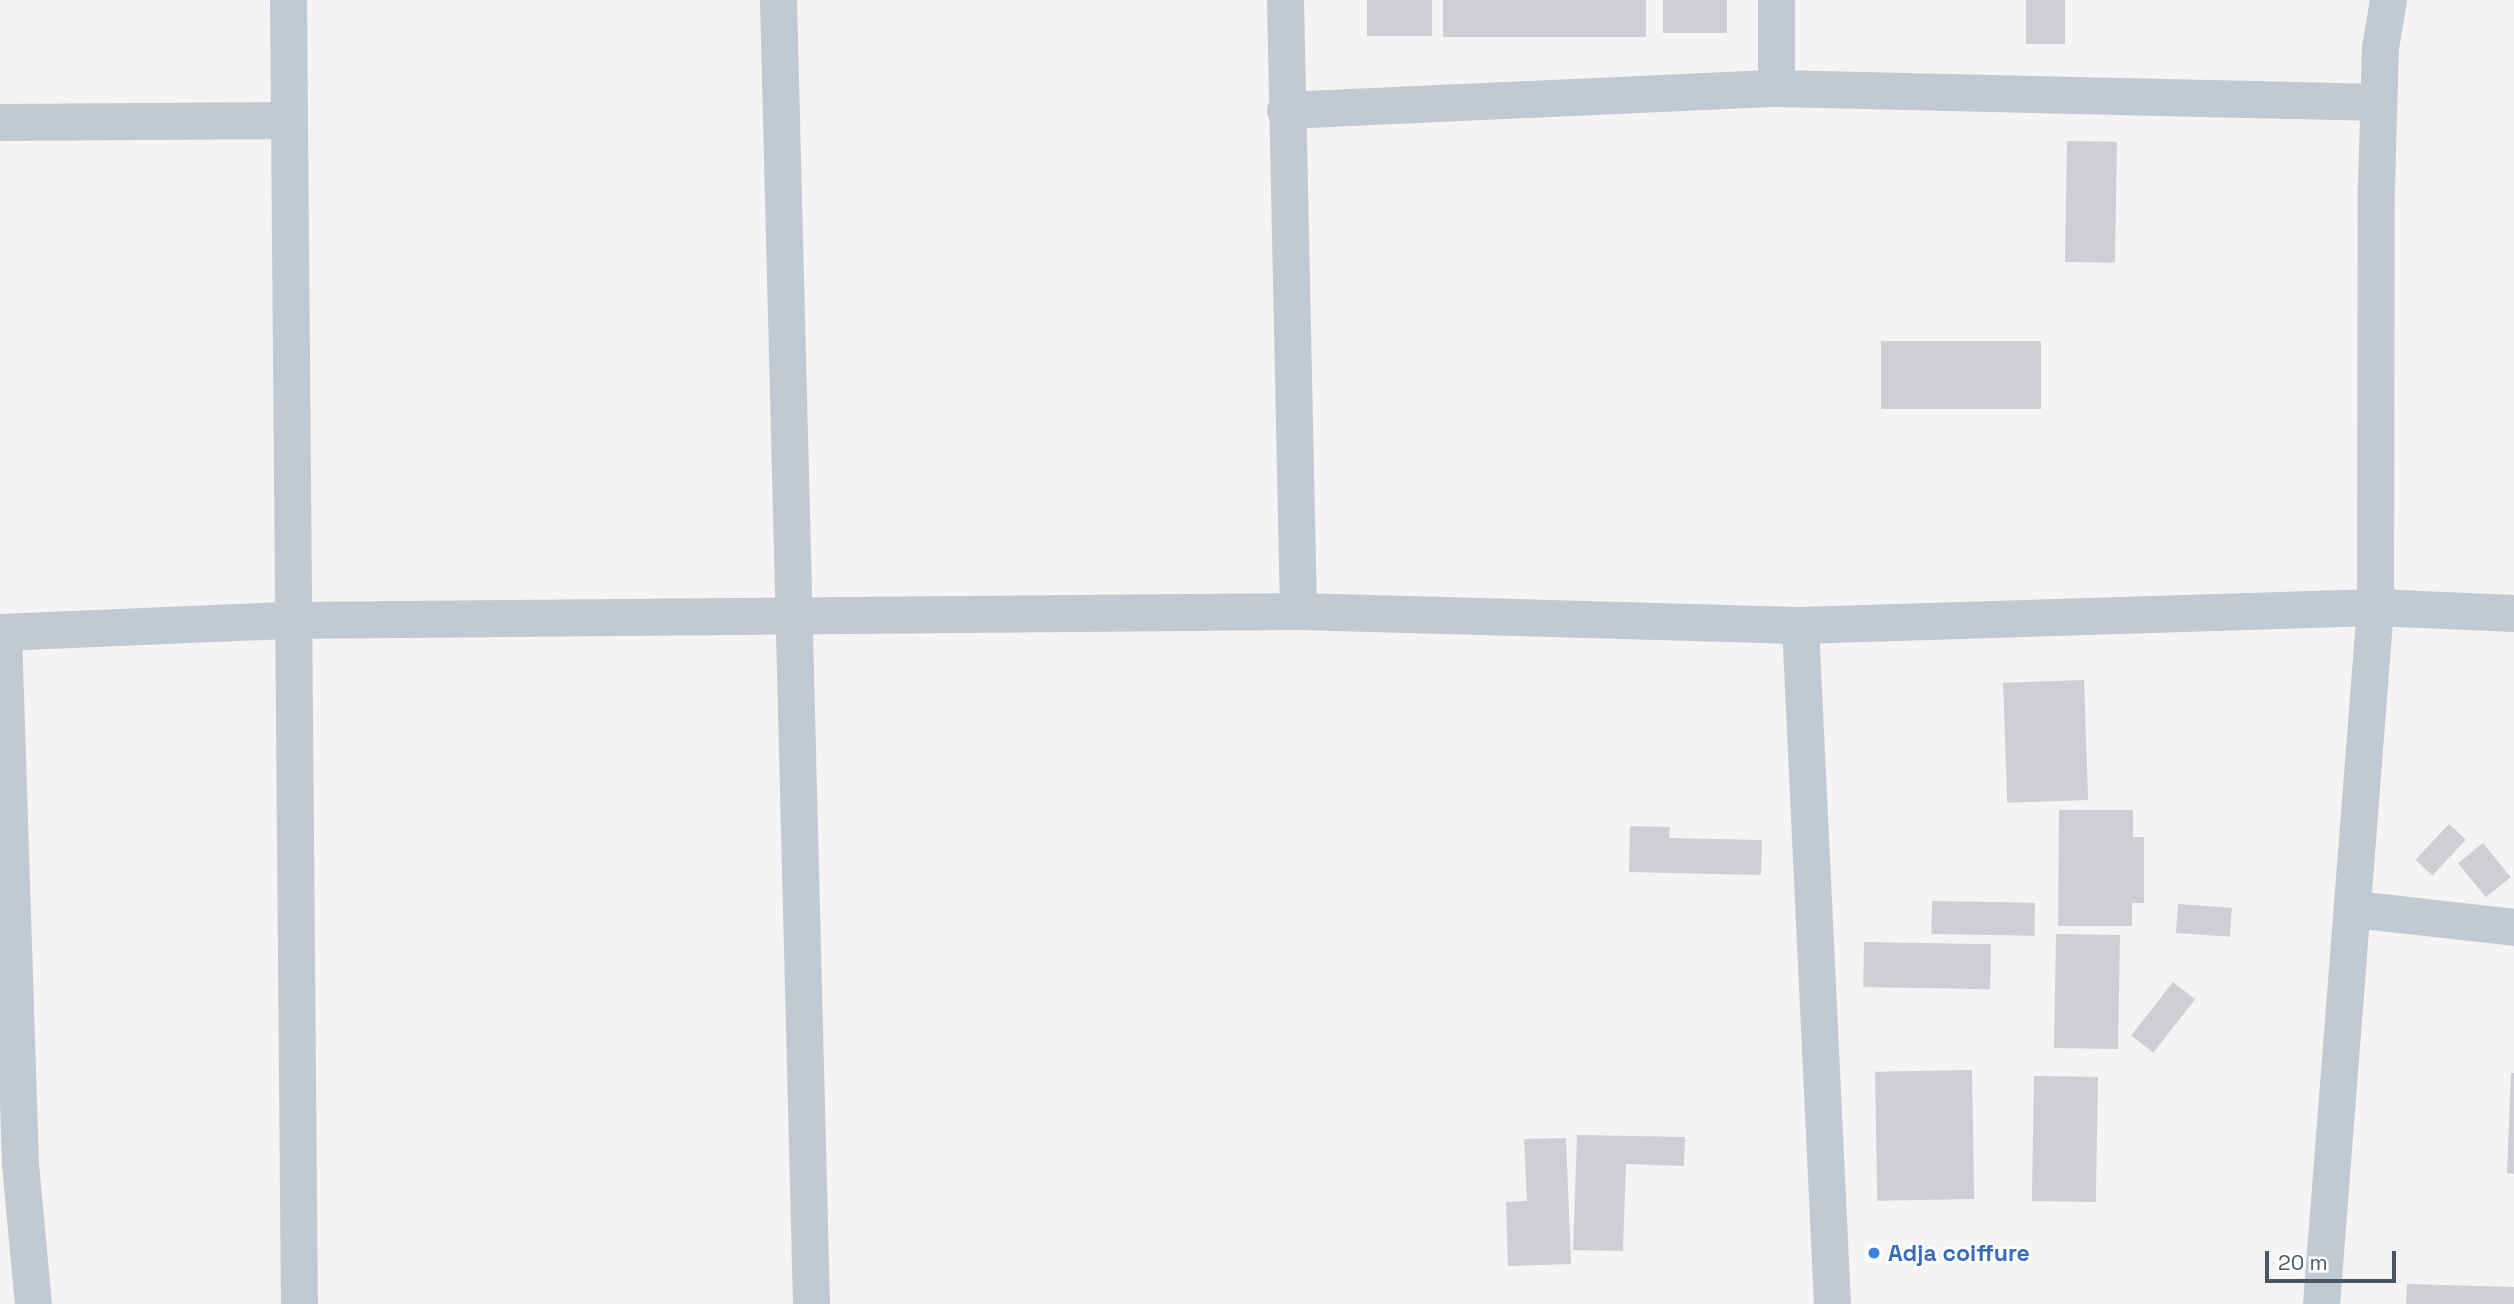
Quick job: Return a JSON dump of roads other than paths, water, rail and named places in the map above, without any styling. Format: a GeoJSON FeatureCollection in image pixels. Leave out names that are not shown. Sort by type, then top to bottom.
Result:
{"type":"FeatureCollection","features":[{"type":"Feature","properties":{"kind":"street"},"geometry":{"type":"LineString","coordinates":[[288,0],[291,620],[299,1304]]}},
{"type":"Feature","properties":{"kind":"street"},"geometry":{"type":"LineString","coordinates":[[778,0],[811,1304]]}},
{"type":"Feature","properties":{"kind":"street"},"geometry":{"type":"LineString","coordinates":[[1285,0],[1298,611]]}},
{"type":"Feature","properties":{"kind":"street"},"geometry":{"type":"LineString","coordinates":[[1776,0],[1776,88]]}},
{"type":"Feature","properties":{"kind":"street"},"geometry":{"type":"LineString","coordinates":[[2321,1304],[2354,909],[2375,607],[2378,102],[2388,0]]}},
{"type":"Feature","properties":{"kind":"street"},"geometry":{"type":"LineString","coordinates":[[1286,110],[1776,88],[2378,102]]}},
{"type":"Feature","properties":{"kind":"street"},"geometry":{"type":"LineString","coordinates":[[0,122],[289,120]]}},
{"type":"Feature","properties":{"kind":"street"},"geometry":{"type":"LineString","coordinates":[[33,1304],[10,1164],[1,632],[291,620],[794,618],[1298,611],[1801,625],[2375,607],[2514,613]]}},
{"type":"Feature","properties":{"kind":"street"},"geometry":{"type":"LineString","coordinates":[[1801,625],[1832,1304]]}},
{"type":"Feature","properties":{"kind":"street"},"geometry":{"type":"LineString","coordinates":[[2354,909],[2514,927]]}},
{"type":"Feature","properties":{"kind":"place","name":"Adja coiffure"},"geometry":{"type":"Point","coordinates":[1874,1253]}}]}
